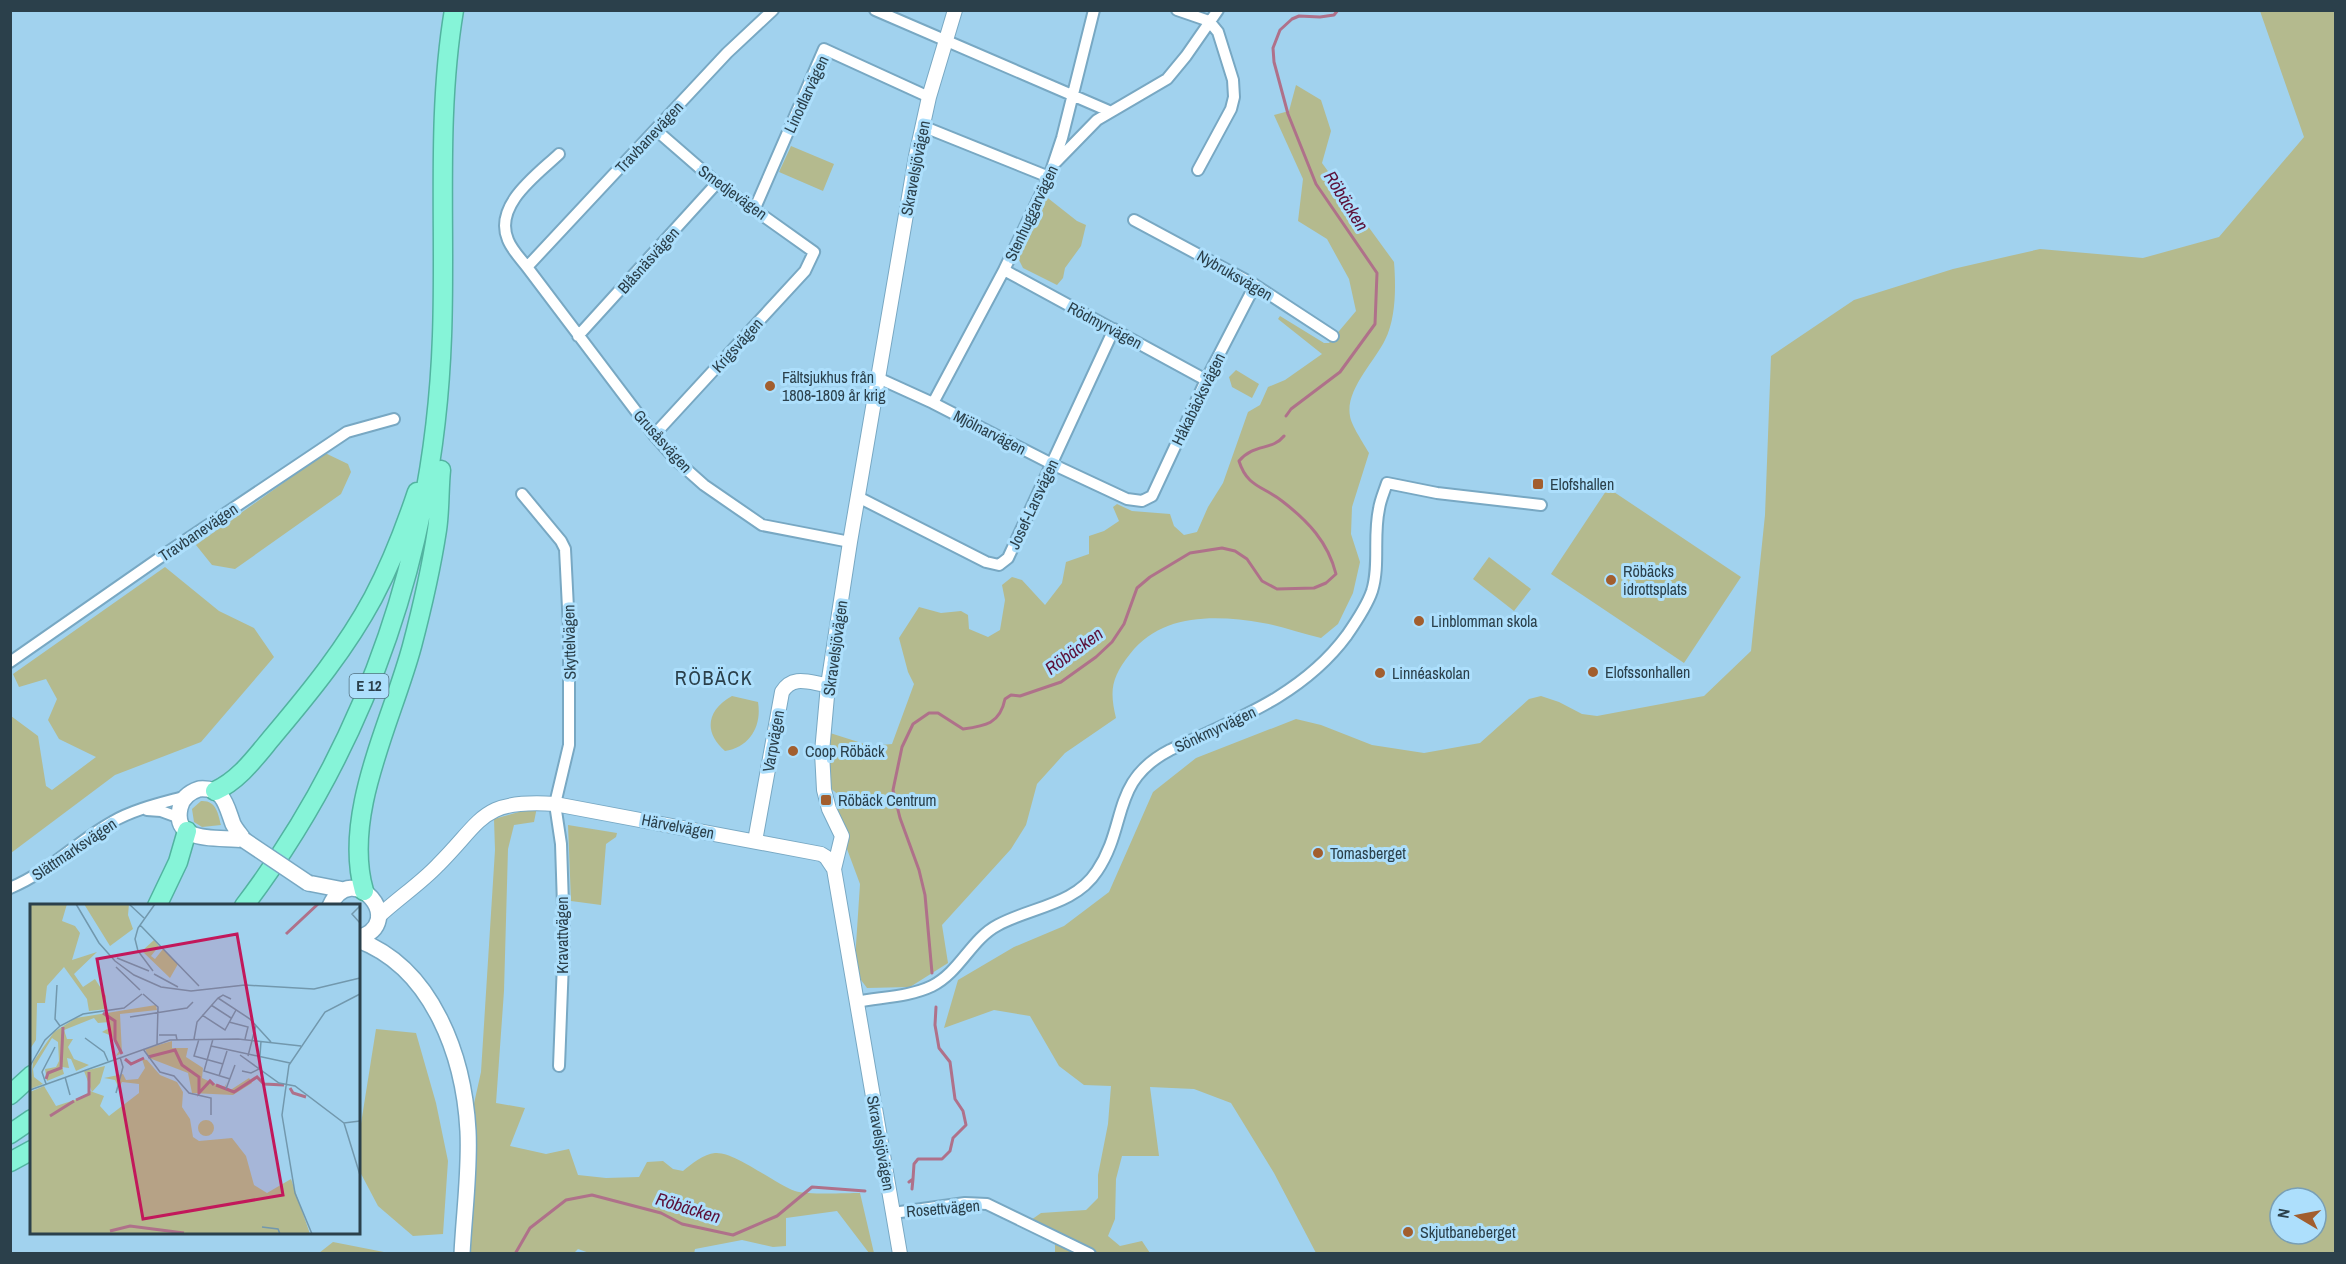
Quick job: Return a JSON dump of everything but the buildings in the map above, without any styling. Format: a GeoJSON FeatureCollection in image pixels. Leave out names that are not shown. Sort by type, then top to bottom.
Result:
{"type":"FeatureCollection","features":[{"type":"Feature","properties":{"kind":"highway","name":"E 12"},"geometry":{"type":"LineString","coordinates":[[245,904],[296,830],[341,747],[371,682],[406,580],[426,499],[439,397],[446,106],[454,10]]}},
{"type":"Feature","properties":{"kind":"highway","name":"E 12"},"geometry":{"type":"LineString","coordinates":[[256,904],[324,799],[378,686],[413,584],[440,480],[452,389],[456,115],[458,61],[465,10]]}},
{"type":"Feature","properties":{"kind":"highway"},"geometry":{"type":"LineString","coordinates":[[215,791],[226,786],[240,774],[321,677],[354,630],[374,597],[395,551],[434,442]]}},
{"type":"Feature","properties":{"kind":"highway"},"geometry":{"type":"LineString","coordinates":[[369,895],[359,864],[358,843],[364,799],[398,694],[426,589],[438,527],[440,480]]}},
{"type":"Feature","properties":{"kind":"highway"},"geometry":{"type":"LineString","coordinates":[[158,904],[178,862],[183,825]]}},
{"type":"Feature","properties":{"kind":"highway"},"geometry":{"type":"LineString","coordinates":[[10,1095],[30,1077]]}},
{"type":"Feature","properties":{"kind":"highway"},"geometry":{"type":"LineString","coordinates":[[10,1134],[30,1120]]}},
{"type":"Feature","properties":{"kind":"highway"},"geometry":{"type":"LineString","coordinates":[[10,1144],[30,1130]]}},
{"type":"Feature","properties":{"kind":"highway"},"geometry":{"type":"LineString","coordinates":[[10,1162],[30,1151]]}},
{"type":"Feature","properties":{"kind":"main road"},"geometry":{"type":"LineString","coordinates":[[244,840],[230,837],[201,838],[183,825],[181,804],[187,796],[199,789],[215,791],[226,801],[234,826],[244,840],[308,883],[326,904]]}},
{"type":"Feature","properties":{"kind":"main road"},"geometry":{"type":"LineString","coordinates":[[308,883],[344,890],[356,889],[369,895],[378,908],[376,922],[381,944],[390,956]]}},
{"type":"Feature","properties":{"kind":"main road"},"geometry":{"type":"LineString","coordinates":[[330,904],[344,890]]}},
{"type":"Feature","properties":{"kind":"main road"},"geometry":{"type":"LineString","coordinates":[[360,938],[366,935],[376,922]]}},
{"type":"Feature","properties":{"kind":"main road"},"geometry":{"type":"LineString","coordinates":[[360,940],[390,956],[406,969],[433,1007],[445,1030],[466,1102],[469,1159],[462,1254]]}},
{"type":"Feature","properties":{"kind":"street","name":"Travbanevägen"},"geometry":{"type":"LineString","coordinates":[[527,267],[728,53],[773,10]]}},
{"type":"Feature","properties":{"kind":"street"},"geometry":{"type":"LineString","coordinates":[[875,10],[1109,111]]}},
{"type":"Feature","properties":{"kind":"street","name":"Skravelsjövägen"},"geometry":{"type":"LineString","coordinates":[[900,1254],[834,869],[842,836],[829,809],[824,790],[822,752],[828,685],[850,542],[922,126],[955,10]]}},
{"type":"Feature","properties":{"kind":"street","name":"Stenhuggarvägen"},"geometry":{"type":"LineString","coordinates":[[933,403],[1004,270],[1049,177],[1073,95],[1094,10]]}},
{"type":"Feature","properties":{"kind":"street"},"geometry":{"type":"LineString","coordinates":[[1177,10],[1209,21],[1218,32],[1233,80],[1234,97],[1226,120],[1198,170]]}},
{"type":"Feature","properties":{"kind":"street"},"geometry":{"type":"LineString","coordinates":[[1054,164],[1082,133],[1109,111],[1167,79],[1218,10]]}},
{"type":"Feature","properties":{"kind":"street","name":"Linodlarvägen"},"geometry":{"type":"LineString","coordinates":[[755,208],[824,49],[929,97]]}},
{"type":"Feature","properties":{"kind":"street"},"geometry":{"type":"LineString","coordinates":[[922,126],[1049,177]]}},
{"type":"Feature","properties":{"kind":"street","name":"Smedjevägen"},"geometry":{"type":"LineString","coordinates":[[656,130],[717,183],[755,208],[813,252]]}},
{"type":"Feature","properties":{"kind":"street","name":"Grusåsvägen"},"geometry":{"type":"LineString","coordinates":[[560,154],[515,196],[506,218],[507,240],[578,336],[654,435],[677,461],[704,485],[762,525],[850,542]]}},
{"type":"Feature","properties":{"kind":"street","name":"Blåsnäsvägen"},"geometry":{"type":"LineString","coordinates":[[578,336],[717,183]]}},
{"type":"Feature","properties":{"kind":"street","name":"Nybruksvägen"},"geometry":{"type":"LineString","coordinates":[[1134,219],[1255,285],[1333,336]]}},
{"type":"Feature","properties":{"kind":"street","name":"Krigsvägen"},"geometry":{"type":"LineString","coordinates":[[654,435],[805,271],[813,252]]}},
{"type":"Feature","properties":{"kind":"street","name":"Rödmyrvägen"},"geometry":{"type":"LineString","coordinates":[[1004,270],[1206,380]]}},
{"type":"Feature","properties":{"kind":"street","name":"Håkabäcksvägen"},"geometry":{"type":"LineString","coordinates":[[1134,501],[1147,500],[1152,496],[1206,380],[1255,285]]}},
{"type":"Feature","properties":{"kind":"street","name":"Josef-Larsvägen"},"geometry":{"type":"LineString","coordinates":[[858,497],[986,562],[999,565],[1008,558],[1114,329]]}},
{"type":"Feature","properties":{"kind":"street","name":"Mjölnarvägen"},"geometry":{"type":"LineString","coordinates":[[879,378],[1052,464],[1134,501]]}},
{"type":"Feature","properties":{"kind":"street","name":"Travbanevägen"},"geometry":{"type":"LineString","coordinates":[[10,662],[347,432],[394,419]]}},
{"type":"Feature","properties":{"kind":"street","name":"Sönkmyrvägen"},"geometry":{"type":"LineString","coordinates":[[856,1002],[923,989],[940,981],[992,929],[1009,920],[1067,898],[1085,885],[1097,872],[1107,854],[1124,796],[1143,768],[1163,754],[1260,709],[1315,671],[1353,626],[1371,592],[1377,549],[1378,510],[1387,483],[1437,493],[1541,505]]}},
{"type":"Feature","properties":{"kind":"street","name":"Skyttelvägen"},"geometry":{"type":"LineString","coordinates":[[522,494],[565,549],[569,628],[569,745],[555,804]]}},
{"type":"Feature","properties":{"kind":"street","name":"Varpvägen"},"geometry":{"type":"LineString","coordinates":[[755,841],[782,692],[787,684],[795,680],[828,685]]}},
{"type":"Feature","properties":{"kind":"street","name":"Slättmarksvägen"},"geometry":{"type":"LineString","coordinates":[[10,888],[46,870],[110,823],[138,811],[187,796]]}},
{"type":"Feature","properties":{"kind":"street","name":"Härvelvägen"},"geometry":{"type":"LineString","coordinates":[[404,893],[440,864],[479,820],[495,810],[513,804],[555,804],[821,854],[826,857],[834,869]]}},
{"type":"Feature","properties":{"kind":"street","name":"Kravattvägen"},"geometry":{"type":"LineString","coordinates":[[555,804],[561,844],[564,936],[559,1065]]}},
{"type":"Feature","properties":{"kind":"street","name":"Slättmarksvägen"},"geometry":{"type":"LineString","coordinates":[[138,811],[161,811],[183,825]]}},
{"type":"Feature","properties":{"kind":"street"},"geometry":{"type":"LineString","coordinates":[[369,895],[390,897],[404,893]]}},
{"type":"Feature","properties":{"kind":"street"},"geometry":{"type":"LineString","coordinates":[[376,922],[404,893]]}},
{"type":"Feature","properties":{"kind":"street","name":"Rosettvägen"},"geometry":{"type":"LineString","coordinates":[[893,1213],[965,1203],[987,1204],[1090,1254]]}},
{"type":"Feature","properties":{"kind":"green space"},"geometry":{"type":"Polygon","coordinates":[[[2260,11],[2335,11],[2335,1253],[1316,1253],[1274,1173],[1231,1103],[1194,1089],[1150,1087],[1159,1156],[1122,1156],[1116,1179],[1115,1219],[1108,1236],[1120,1246],[1142,1241],[1150,1253],[1055,1253],[1055,1233],[1031,1220],[1041,1213],[1086,1210],[1098,1198],[1098,1175],[1108,1124],[1111,1086],[1084,1085],[1059,1066],[1030,1016],[994,1010],[944,1028],[958,980],[1014,947],[1064,926],[1109,892],[1153,792],[1196,758],[1296,719],[1321,725],[1372,745],[1424,753],[1480,743],[1529,699],[1541,696],[1582,714],[1597,716],[1704,696],[1751,651],[1765,515],[1771,356],[1854,300],[1953,269],[2040,249],[2143,258],[2219,237],[2304,137],[2260,11]]]}},
{"type":"Feature","properties":{"kind":"green space"},"geometry":{"type":"Polygon","coordinates":[[[1296,85],[1321,100],[1331,131],[1322,163],[1394,262],[1394,302],[1389,331],[1356,386],[1350,406],[1353,424],[1369,453],[1352,507],[1351,534],[1360,562],[1353,593],[1338,624],[1321,638],[1263,623],[1209,618],[1174,624],[1143,641],[1130,654],[1116,677],[1113,699],[1116,718],[1065,753],[1037,784],[1026,825],[1011,849],[942,925],[948,963],[910,987],[867,988],[861,980],[855,960],[860,884],[847,849],[847,836],[835,810],[840,796],[829,787],[825,754],[830,733],[871,746],[892,744],[914,684],[908,672],[899,638],[919,607],[941,613],[961,611],[968,615],[969,629],[988,637],[1000,630],[1005,600],[1002,585],[1012,577],[1022,580],[1045,605],[1062,583],[1066,562],[1089,554],[1089,536],[1104,531],[1119,521],[1113,507],[1117,504],[1132,511],[1170,514],[1174,526],[1184,535],[1197,532],[1208,507],[1223,483],[1248,412],[1260,405],[1268,387],[1285,380],[1322,354],[1278,319],[1280,316],[1324,343],[1329,343],[1356,311],[1349,279],[1327,239],[1298,221],[1303,179],[1274,115],[1289,111],[1296,85]]]}},
{"type":"Feature","properties":{"kind":"green space"},"geometry":{"type":"Polygon","coordinates":[[[791,146],[834,164],[823,191],[779,172],[791,146]]]}},
{"type":"Feature","properties":{"kind":"green space"},"geometry":{"type":"Polygon","coordinates":[[[1044,195],[1077,221],[1086,225],[1081,246],[1065,268],[1063,278],[1057,285],[1023,268],[1019,260],[1022,245],[1031,232],[1044,195]]]}},
{"type":"Feature","properties":{"kind":"green space"},"geometry":{"type":"Polygon","coordinates":[[[1236,370],[1259,384],[1252,398],[1232,387],[1229,377],[1236,370]]]}},
{"type":"Feature","properties":{"kind":"green space"},"geometry":{"type":"Polygon","coordinates":[[[325,453],[348,464],[351,472],[341,494],[235,569],[212,565],[196,545],[325,453]]]}},
{"type":"Feature","properties":{"kind":"green space"},"geometry":{"type":"Polygon","coordinates":[[[1608,488],[1741,577],[1684,663],[1551,574],[1608,488]]]}},
{"type":"Feature","properties":{"kind":"green space"},"geometry":{"type":"Polygon","coordinates":[[[1489,557],[1531,589],[1514,611],[1473,579],[1489,557]]]}},
{"type":"Feature","properties":{"kind":"green space"},"geometry":{"type":"Polygon","coordinates":[[[165,567],[219,611],[254,628],[274,657],[201,742],[115,775],[11,853],[11,716],[38,736],[46,786],[52,790],[96,757],[59,739],[48,720],[57,699],[46,679],[19,687],[13,674],[165,567]]]}},
{"type":"Feature","properties":{"kind":"green space"},"geometry":{"type":"Polygon","coordinates":[[[732,696],[758,702],[758,719],[756,727],[747,740],[734,749],[725,751],[713,736],[711,722],[717,708],[732,696]]]}},
{"type":"Feature","properties":{"kind":"green space"},"geometry":{"type":"Polygon","coordinates":[[[201,801],[213,805],[221,825],[202,827],[194,822],[192,809],[201,801]]]}},
{"type":"Feature","properties":{"kind":"green space"},"geometry":{"type":"Polygon","coordinates":[[[537,807],[534,822],[514,825],[508,849],[504,991],[496,1103],[525,1108],[510,1146],[546,1154],[569,1149],[578,1175],[606,1178],[639,1177],[647,1162],[663,1161],[673,1169],[683,1171],[706,1155],[723,1154],[743,1162],[795,1191],[860,1193],[874,1253],[869,1253],[837,1211],[786,1218],[786,1246],[773,1247],[742,1240],[695,1249],[694,1254],[592,1254],[578,1249],[573,1254],[470,1254],[473,1108],[481,1072],[495,850],[494,819],[537,807]]]}},
{"type":"Feature","properties":{"kind":"green space"},"geometry":{"type":"Polygon","coordinates":[[[568,825],[617,833],[616,837],[606,844],[601,905],[571,901],[568,825]]]}},
{"type":"Feature","properties":{"kind":"green space"},"geometry":{"type":"Polygon","coordinates":[[[376,1029],[416,1033],[436,1103],[448,1161],[443,1234],[413,1236],[378,1206],[360,1172],[360,1130],[376,1029]]]}},
{"type":"Feature","properties":{"kind":"green space"},"geometry":{"type":"Polygon","coordinates":[[[333,1242],[389,1253],[319,1253],[333,1242]]]}},
{"type":"Feature","properties":{"kind":"waterway","name":"Röbäcken"},"geometry":{"type":"LineString","coordinates":[[1286,416],[1291,409],[1340,372],[1375,324],[1377,273],[1316,184],[1288,114],[1274,62],[1273,48],[1280,30],[1292,19],[1299,16],[1334,15],[1338,10]]}},
{"type":"Feature","properties":{"kind":"waterway","name":"Röbäcken"},"geometry":{"type":"LineString","coordinates":[[932,973],[925,895],[893,790],[902,747],[913,724],[929,713],[938,713],[963,729],[978,727],[995,719],[1005,699],[1011,695],[1020,696],[1061,682],[1096,657],[1112,642],[1124,624],[1137,588],[1150,577],[1190,553],[1222,548],[1235,551],[1247,559],[1262,581],[1277,589],[1314,588],[1326,583],[1336,574],[1328,552],[1316,533],[1275,496],[1251,481],[1242,470],[1239,461],[1245,455],[1274,444],[1284,436]]}},
{"type":"Feature","properties":{"kind":"waterway","name":"Röbäcken"},"geometry":{"type":"LineString","coordinates":[[909,1182],[913,1179],[914,1164],[918,1159],[942,1159],[950,1151],[953,1138],[966,1125],[963,1111],[955,1099],[950,1062],[939,1048],[935,1025],[936,1007]]}},
{"type":"Feature","properties":{"kind":"waterway","name":"Röbäcken"},"geometry":{"type":"LineString","coordinates":[[912,1189],[913,1179]]}},
{"type":"Feature","properties":{"kind":"waterway","name":"Röbäcken"},"geometry":{"type":"LineString","coordinates":[[515,1254],[530,1228],[566,1200],[592,1195],[661,1213],[682,1224],[733,1235],[777,1216],[812,1187],[865,1191]]}},
{"type":"Feature","properties":{"kind":"place","name":"Fältsjukhus från 1808-1809 år krig"},"geometry":{"type":"Point","coordinates":[770,386]}},
{"type":"Feature","properties":{"kind":"place","name":"Elofshallen"},"geometry":{"type":"Point","coordinates":[1538,484]}},
{"type":"Feature","properties":{"kind":"place","name":"Röbäcks idrottsplats"},"geometry":{"type":"Point","coordinates":[1611,580]}},
{"type":"Feature","properties":{"kind":"place","name":"Linblomman skola"},"geometry":{"type":"Point","coordinates":[1419,621]}},
{"type":"Feature","properties":{"kind":"place","name":"Elofssonhallen"},"geometry":{"type":"Point","coordinates":[1593,672]}},
{"type":"Feature","properties":{"kind":"place","name":"Linnéaskolan"},"geometry":{"type":"Point","coordinates":[1380,673]}},
{"type":"Feature","properties":{"kind":"place","name":"Coop Röbäck"},"geometry":{"type":"Point","coordinates":[793,751]}},
{"type":"Feature","properties":{"kind":"place","name":"Röbäck Centrum"},"geometry":{"type":"Point","coordinates":[826,800]}},
{"type":"Feature","properties":{"kind":"place","name":"Tomasberget"},"geometry":{"type":"Point","coordinates":[1318,853]}},
{"type":"Feature","properties":{"kind":"place","name":"Skjutbaneberget"},"geometry":{"type":"Point","coordinates":[1408,1232]}},
{"type":"Feature","properties":{"kind":"district","name":"RÖBÄCK"},"geometry":{"type":"Point","coordinates":[714,678]}}]}
